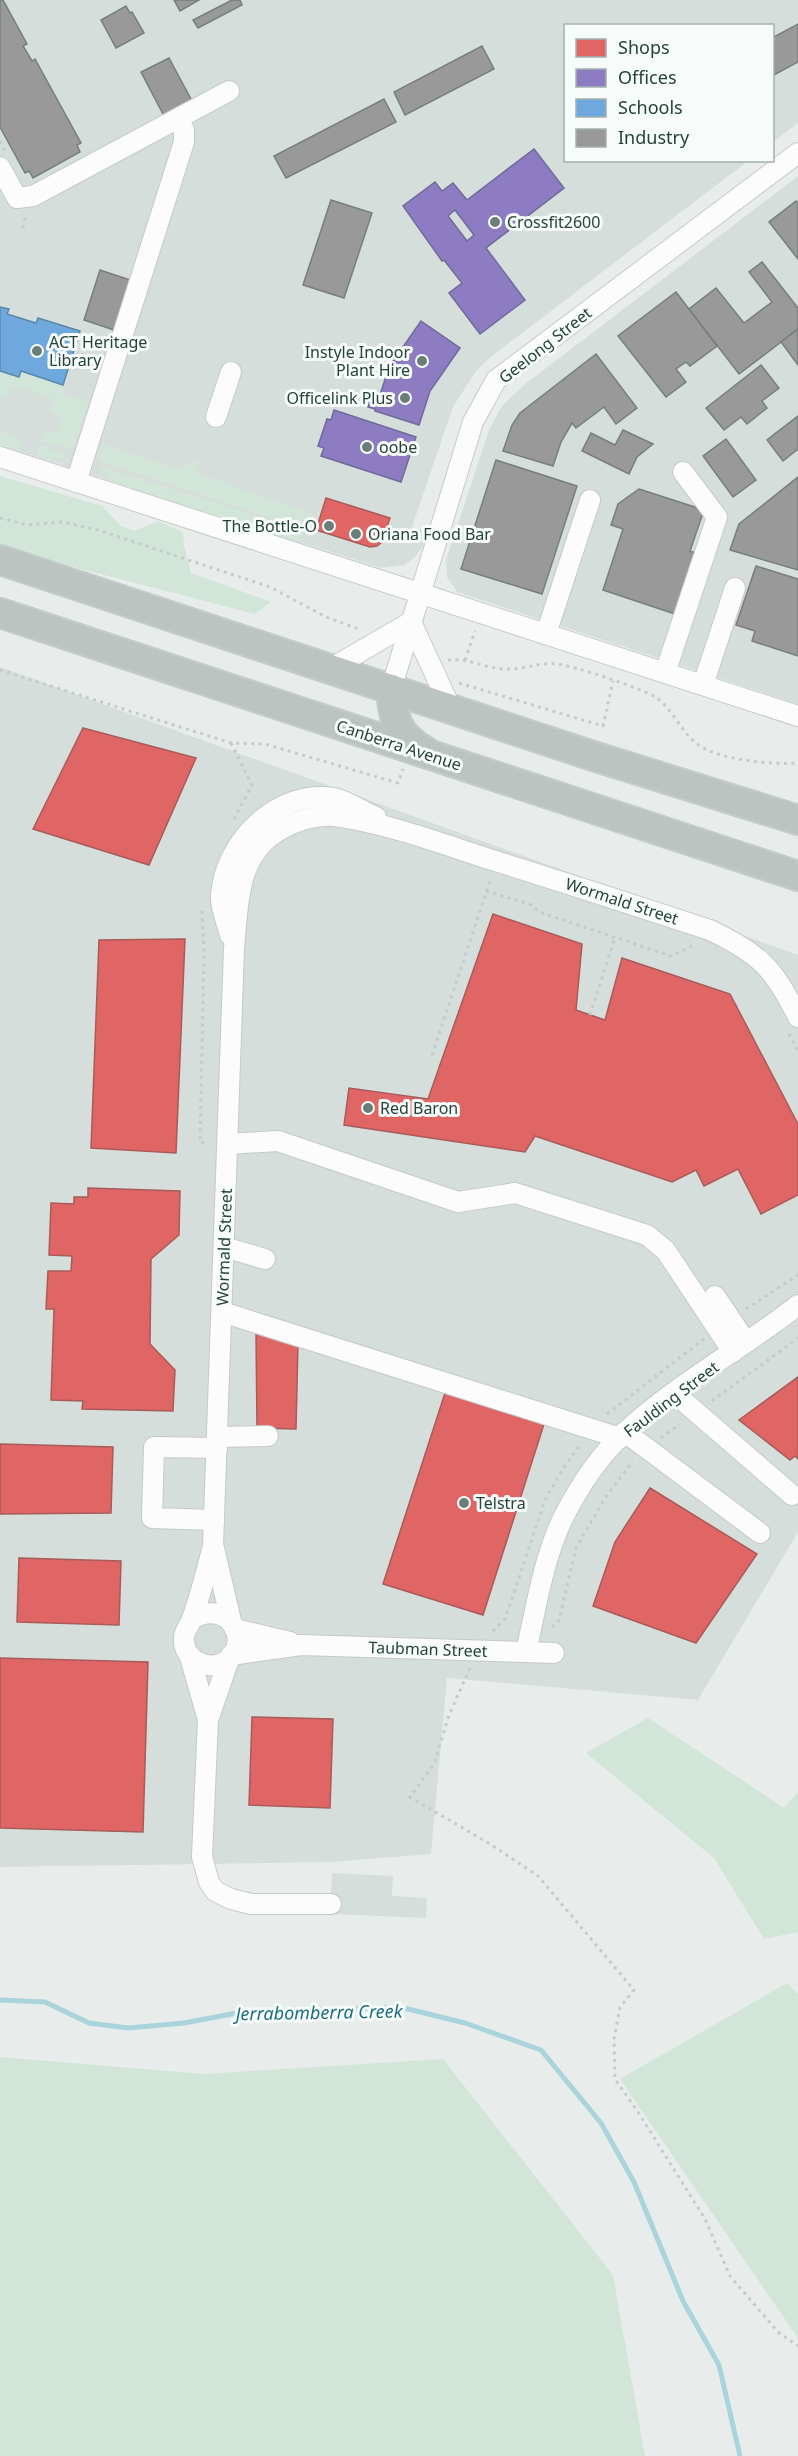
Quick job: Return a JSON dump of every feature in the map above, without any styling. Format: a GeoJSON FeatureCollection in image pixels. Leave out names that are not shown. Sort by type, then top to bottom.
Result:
{"type":"FeatureCollection","features":[{"type":"Feature","properties":{"kind":"highway"},"geometry":{"type":"LineString","coordinates":[[0,560],[590,755],[798,820]]}},
{"type":"Feature","properties":{"kind":"highway","name":"Canberra Avenue"},"geometry":{"type":"LineString","coordinates":[[0,613],[798,876]]}},
{"type":"Feature","properties":{"kind":"highway"},"geometry":{"type":"LineString","coordinates":[[327,721],[355,719],[374,710],[391,689]]}},
{"type":"Feature","properties":{"kind":"highway"},"geometry":{"type":"LineString","coordinates":[[391,689],[393,717],[403,733],[411,743],[439,759]]}},
{"type":"Feature","properties":{"kind":"street"},"geometry":{"type":"LineString","coordinates":[[0,167],[17,198],[29,197],[229,91]]}},
{"type":"Feature","properties":{"kind":"street"},"geometry":{"type":"LineString","coordinates":[[76,482],[184,142],[184,130],[178,119]]}},
{"type":"Feature","properties":{"kind":"street","name":"Geelong Street"},"geometry":{"type":"LineString","coordinates":[[391,689],[472,422],[496,380],[798,153]]}},
{"type":"Feature","properties":{"kind":"street"},"geometry":{"type":"LineString","coordinates":[[216,417],[231,372]]}},
{"type":"Feature","properties":{"kind":"street"},"geometry":{"type":"LineString","coordinates":[[0,457],[798,716]]}},
{"type":"Feature","properties":{"kind":"street"},"geometry":{"type":"LineString","coordinates":[[665,673],[717,517],[682,472]]}},
{"type":"Feature","properties":{"kind":"street"},"geometry":{"type":"LineString","coordinates":[[546,634],[590,500]]}},
{"type":"Feature","properties":{"kind":"street"},"geometry":{"type":"LineString","coordinates":[[703,685],[735,588]]}},
{"type":"Feature","properties":{"kind":"street"},"geometry":{"type":"LineString","coordinates":[[330,669],[411,622],[451,709]]}},
{"type":"Feature","properties":{"kind":"street","name":"Wormald Street"},"geometry":{"type":"LineString","coordinates":[[208,1720],[184,1640],[185,1630],[192,1619],[213,1546],[234,949],[242,879],[258,848],[273,834],[293,824],[314,817],[334,816],[411,834],[710,930],[742,945],[767,966],[788,996],[791,1021]]}},
{"type":"Feature","properties":{"kind":"street"},"geometry":{"type":"LineString","coordinates":[[228,1144],[278,1141],[458,1202],[515,1193],[647,1235],[666,1251],[739,1347]]}},
{"type":"Feature","properties":{"kind":"street"},"geometry":{"type":"LineString","coordinates":[[224,1247],[265,1259]]}},
{"type":"Feature","properties":{"kind":"street"},"geometry":{"type":"LineString","coordinates":[[715,1296],[739,1347]]}},
{"type":"Feature","properties":{"kind":"street","name":"Faulding Street"},"geometry":{"type":"LineString","coordinates":[[526,1652],[549,1553],[562,1521],[579,1489],[598,1461],[622,1435],[674,1393],[798,1305]]}},
{"type":"Feature","properties":{"kind":"street"},"geometry":{"type":"LineString","coordinates":[[222,1312],[622,1435],[646,1448],[760,1533]]}},
{"type":"Feature","properties":{"kind":"street"},"geometry":{"type":"LineString","coordinates":[[674,1393],[792,1495]]}},
{"type":"Feature","properties":{"kind":"street"},"geometry":{"type":"LineString","coordinates":[[214,1520],[152,1518],[153,1447],[217,1443],[268,1436]]}},
{"type":"Feature","properties":{"kind":"street","name":"Wormald Street"},"geometry":{"type":"LineString","coordinates":[[213,1546],[238,1638],[208,1720],[202,1857],[209,1882],[215,1891],[231,1899],[251,1904],[332,1904]]}},
{"type":"Feature","properties":{"kind":"street"},"geometry":{"type":"LineString","coordinates":[[192,1619],[209,1612],[219,1613],[233,1625]]}},
{"type":"Feature","properties":{"kind":"street","name":"Taubman Street"},"geometry":{"type":"LineString","coordinates":[[233,1625],[301,1645]]}},
{"type":"Feature","properties":{"kind":"street","name":"Taubman Street"},"geometry":{"type":"LineString","coordinates":[[230,1657],[301,1645],[554,1653]]}},
{"type":"Feature","properties":{"kind":"street"},"geometry":{"type":"LineString","coordinates":[[190,1656],[203,1664],[212,1666],[230,1657]]}},
{"type":"Feature","properties":{"kind":"path"},"geometry":{"type":"LineString","coordinates":[[23,228],[26,214]]}},
{"type":"Feature","properties":{"kind":"path"},"geometry":{"type":"LineString","coordinates":[[0,518],[27,525],[63,522],[98,530],[270,587],[326,616],[368,632]]}},
{"type":"Feature","properties":{"kind":"path"},"geometry":{"type":"LineString","coordinates":[[465,660],[482,613]]}},
{"type":"Feature","properties":{"kind":"path"},"geometry":{"type":"LineString","coordinates":[[444,660],[465,660],[482,666],[508,669],[557,664],[613,681],[657,698],[697,744],[718,753],[761,764],[798,763]]}},
{"type":"Feature","properties":{"kind":"path"},"geometry":{"type":"LineString","coordinates":[[0,670],[231,743],[265,744],[398,783],[409,749]]}},
{"type":"Feature","properties":{"kind":"path"},"geometry":{"type":"LineString","coordinates":[[453,679],[603,726],[613,681]]}},
{"type":"Feature","properties":{"kind":"path"},"geometry":{"type":"LineString","coordinates":[[231,743],[252,785],[231,826]]}},
{"type":"Feature","properties":{"kind":"path"},"geometry":{"type":"LineString","coordinates":[[432,1055],[485,893],[532,904],[539,912],[670,956],[694,945],[702,948]]}},
{"type":"Feature","properties":{"kind":"path"},"geometry":{"type":"LineString","coordinates":[[202,908],[204,954],[200,1142],[228,1144]]}},
{"type":"Feature","properties":{"kind":"path"},"geometry":{"type":"LineString","coordinates":[[590,1015],[615,937]]}},
{"type":"Feature","properties":{"kind":"path"},"geometry":{"type":"LineString","coordinates":[[791,1021],[798,1051]]}},
{"type":"Feature","properties":{"kind":"path"},"geometry":{"type":"LineString","coordinates":[[505,1619],[516,1628],[551,1628],[559,1620],[576,1548],[605,1498],[630,1463],[646,1448],[798,1338]]}},
{"type":"Feature","properties":{"kind":"path"},"geometry":{"type":"LineString","coordinates":[[480,1651],[449,1714],[434,1764],[410,1797],[538,1876],[634,1990],[620,2007],[614,2039],[615,2079],[705,2218],[730,2276],[778,2332],[798,2346]]}},
{"type":"Feature","properties":{"kind":"shaded area"},"geometry":{"type":"Polygon","coordinates":[[[0,0],[798,0],[798,123],[774,141],[774,24],[564,24],[564,162],[747,162],[492,356],[476,371],[453,407],[412,527],[429,532],[425,543],[416,556],[404,565],[381,568],[0,445],[0,0]]]}},
{"type":"Feature","properties":{"kind":"shaded area"},"geometry":{"type":"Polygon","coordinates":[[[798,176],[798,704],[457,592],[447,577],[446,560],[489,430],[501,407],[524,385],[798,176]]]}},
{"type":"Feature","properties":{"kind":"shaded area"},"geometry":{"type":"Polygon","coordinates":[[[0,667],[798,955],[798,1532],[698,1700],[447,1678],[431,1854],[332,1862],[0,1867],[0,667]]]}},
{"type":"Feature","properties":{"kind":"shaded area"},"geometry":{"type":"Polygon","coordinates":[[[332,1873],[393,1876],[392,1896],[427,1898],[426,1918],[330,1914],[332,1873]]]}},
{"type":"Feature","properties":{"kind":"green space"},"geometry":{"type":"Polygon","coordinates":[[[0,371],[18,377],[21,371],[63,385],[64,395],[88,402],[72,450],[41,440],[44,432],[57,434],[63,416],[50,412],[54,399],[11,385],[6,397],[0,395],[0,371]]]}},
{"type":"Feature","properties":{"kind":"green space"},"geometry":{"type":"Polygon","coordinates":[[[0,432],[22,439],[18,451],[0,445],[0,432]]]}},
{"type":"Feature","properties":{"kind":"green space"},"geometry":{"type":"Polygon","coordinates":[[[101,444],[179,470],[196,461],[200,462],[197,473],[311,514],[306,529],[100,461],[98,455],[101,444]]]}},
{"type":"Feature","properties":{"kind":"green space"},"geometry":{"type":"Polygon","coordinates":[[[39,445],[62,453],[64,457],[50,460],[36,456],[39,445]]]}},
{"type":"Feature","properties":{"kind":"green space"},"geometry":{"type":"Polygon","coordinates":[[[99,468],[304,531],[301,543],[111,481],[99,468]]]}},
{"type":"Feature","properties":{"kind":"green space"},"geometry":{"type":"Polygon","coordinates":[[[0,476],[102,506],[121,526],[134,531],[158,521],[183,532],[191,573],[271,602],[255,614],[0,548],[0,476]]]}},
{"type":"Feature","properties":{"kind":"green space"},"geometry":{"type":"Polygon","coordinates":[[[648,1718],[784,1808],[798,1792],[798,1932],[764,1939],[714,1858],[586,1753],[648,1718]]]}},
{"type":"Feature","properties":{"kind":"green space"},"geometry":{"type":"Polygon","coordinates":[[[787,1983],[798,1994],[798,2338],[620,2079],[787,1983]]]}},
{"type":"Feature","properties":{"kind":"green space"},"geometry":{"type":"Polygon","coordinates":[[[0,2057],[204,2074],[443,2059],[613,2275],[645,2456],[0,2456],[0,2057]]]}},
{"type":"Feature","properties":{"kind":"building: Shops"},"geometry":{"type":"Polygon","coordinates":[[[326,498],[390,518],[382,542],[370,547],[316,530],[326,498]]]}},
{"type":"Feature","properties":{"kind":"building: Shops"},"geometry":{"type":"Polygon","coordinates":[[[83,728],[196,758],[149,865],[33,829],[83,728]]]}},
{"type":"Feature","properties":{"kind":"building: Shops"},"geometry":{"type":"Polygon","coordinates":[[[493,914],[582,944],[576,1010],[605,1020],[622,958],[730,994],[798,1124],[798,1195],[761,1214],[738,1169],[704,1186],[696,1170],[672,1182],[535,1136],[525,1152],[344,1125],[349,1088],[428,1099],[493,914]]]}},
{"type":"Feature","properties":{"kind":"building: Shops"},"geometry":{"type":"Polygon","coordinates":[[[185,939],[176,1153],[91,1148],[99,940],[185,939]]]}},
{"type":"Feature","properties":{"kind":"building: Shops"},"geometry":{"type":"Polygon","coordinates":[[[88,1188],[180,1191],[179,1235],[151,1259],[150,1344],[175,1370],[173,1411],[82,1409],[83,1401],[51,1400],[54,1309],[46,1309],[48,1271],[71,1271],[72,1256],[49,1255],[51,1203],[74,1204],[74,1197],[88,1197],[88,1188]]]}},
{"type":"Feature","properties":{"kind":"building: Shops"},"geometry":{"type":"Polygon","coordinates":[[[256,1333],[298,1342],[296,1429],[257,1428],[256,1333]]]}},
{"type":"Feature","properties":{"kind":"building: Shops"},"geometry":{"type":"Polygon","coordinates":[[[798,1377],[798,1459],[795,1456],[790,1460],[739,1420],[798,1377]]]}},
{"type":"Feature","properties":{"kind":"building: Shops","name":"Telstra"},"geometry":{"type":"Polygon","coordinates":[[[446,1390],[545,1421],[483,1615],[383,1584],[446,1390]]]}},
{"type":"Feature","properties":{"kind":"building: Shops"},"geometry":{"type":"Polygon","coordinates":[[[0,1444],[113,1447],[111,1513],[0,1514],[0,1444]]]}},
{"type":"Feature","properties":{"kind":"building: Shops"},"geometry":{"type":"Polygon","coordinates":[[[650,1488],[757,1554],[696,1643],[593,1606],[615,1542],[650,1488]]]}},
{"type":"Feature","properties":{"kind":"building: Shops"},"geometry":{"type":"Polygon","coordinates":[[[19,1558],[121,1561],[119,1625],[17,1622],[19,1558]]]}},
{"type":"Feature","properties":{"kind":"building: Shops"},"geometry":{"type":"Polygon","coordinates":[[[0,1658],[148,1662],[143,1832],[0,1828],[0,1658]]]}},
{"type":"Feature","properties":{"kind":"building: Shops"},"geometry":{"type":"Polygon","coordinates":[[[252,1717],[333,1719],[330,1808],[249,1805],[252,1717]]]}},
{"type":"Feature","properties":{"kind":"building: Offices"},"geometry":{"type":"Polygon","coordinates":[[[534,149],[564,188],[486,248],[525,300],[480,334],[449,293],[462,283],[444,260],[442,261],[403,206],[435,182],[442,191],[453,183],[467,200],[534,149]],[[455,210],[448,216],[467,241],[474,235],[455,210]]]}},
{"type":"Feature","properties":{"kind":"building: Offices"},"geometry":{"type":"Polygon","coordinates":[[[421,321],[460,348],[430,391],[419,425],[368,407],[371,398],[378,401],[389,367],[421,321]]]}},
{"type":"Feature","properties":{"kind":"building: Offices","name":"oobe"},"geometry":{"type":"Polygon","coordinates":[[[334,410],[416,437],[401,482],[321,456],[324,448],[318,446],[327,419],[331,420],[334,410]]]}},
{"type":"Feature","properties":{"kind":"building: Schools","name":"ACT Heritage Library"},"geometry":{"type":"Polygon","coordinates":[[[0,307],[9,309],[7,314],[36,323],[38,318],[80,331],[63,385],[21,371],[19,377],[0,371],[0,307]]]}},
{"type":"Feature","properties":{"kind":"building: Industry"},"geometry":{"type":"Polygon","coordinates":[[[0,0],[3,0],[27,44],[23,46],[32,61],[35,59],[81,143],[77,145],[80,152],[33,178],[29,171],[25,173],[0,127],[0,0]]]}},
{"type":"Feature","properties":{"kind":"building: Industry"},"geometry":{"type":"Polygon","coordinates":[[[174,0],[199,0],[180,11],[174,0]]]}},
{"type":"Feature","properties":{"kind":"building: Industry"},"geometry":{"type":"Polygon","coordinates":[[[232,0],[240,0],[242,5],[198,28],[193,20],[232,0]]]}},
{"type":"Feature","properties":{"kind":"building: Industry"},"geometry":{"type":"Polygon","coordinates":[[[126,6],[144,33],[116,48],[101,20],[126,6]]]}},
{"type":"Feature","properties":{"kind":"building: Industry"},"geometry":{"type":"Polygon","coordinates":[[[798,24],[798,62],[774,75],[774,37],[798,24]]]}},
{"type":"Feature","properties":{"kind":"building: Industry"},"geometry":{"type":"Polygon","coordinates":[[[482,46],[494,69],[405,115],[394,92],[482,46]]]}},
{"type":"Feature","properties":{"kind":"building: Industry"},"geometry":{"type":"Polygon","coordinates":[[[169,58],[192,101],[164,116],[141,72],[169,58]]]}},
{"type":"Feature","properties":{"kind":"building: Industry"},"geometry":{"type":"Polygon","coordinates":[[[384,99],[396,122],[286,178],[274,156],[384,99]]]}},
{"type":"Feature","properties":{"kind":"building: Industry"},"geometry":{"type":"Polygon","coordinates":[[[331,200],[372,213],[344,298],[303,285],[331,200]]]}},
{"type":"Feature","properties":{"kind":"building: Industry"},"geometry":{"type":"Polygon","coordinates":[[[796,201],[798,203],[798,259],[769,222],[796,201]]]}},
{"type":"Feature","properties":{"kind":"building: Industry"},"geometry":{"type":"Polygon","coordinates":[[[762,262],[798,308],[798,329],[739,374],[689,309],[716,288],[744,323],[772,302],[749,272],[762,262]]]}},
{"type":"Feature","properties":{"kind":"building: Industry"},"geometry":{"type":"Polygon","coordinates":[[[100,270],[130,280],[114,330],[84,320],[100,270]]]}},
{"type":"Feature","properties":{"kind":"building: Industry"},"geometry":{"type":"Polygon","coordinates":[[[676,292],[717,346],[690,366],[686,362],[676,369],[686,382],[666,397],[618,336],[676,292]]]}},
{"type":"Feature","properties":{"kind":"building: Industry"},"geometry":{"type":"Polygon","coordinates":[[[798,329],[798,365],[781,342],[798,329]]]}},
{"type":"Feature","properties":{"kind":"building: Industry"},"geometry":{"type":"Polygon","coordinates":[[[596,354],[637,408],[616,424],[604,407],[576,428],[572,423],[561,442],[553,466],[503,451],[512,425],[520,413],[596,354]]]}},
{"type":"Feature","properties":{"kind":"building: Industry"},"geometry":{"type":"Polygon","coordinates":[[[761,365],[779,388],[762,401],[767,408],[747,424],[741,417],[724,430],[706,408],[761,365]]]}},
{"type":"Feature","properties":{"kind":"building: Industry"},"geometry":{"type":"Polygon","coordinates":[[[798,416],[798,449],[783,461],[767,440],[798,416]]]}},
{"type":"Feature","properties":{"kind":"building: Industry"},"geometry":{"type":"Polygon","coordinates":[[[623,430],[653,444],[637,457],[629,474],[582,451],[591,433],[615,445],[623,430]]]}},
{"type":"Feature","properties":{"kind":"building: Industry"},"geometry":{"type":"Polygon","coordinates":[[[726,439],[756,480],[733,497],[703,456],[726,439]]]}},
{"type":"Feature","properties":{"kind":"building: Industry"},"geometry":{"type":"Polygon","coordinates":[[[496,460],[577,486],[542,594],[461,569],[496,460]]]}},
{"type":"Feature","properties":{"kind":"building: Industry"},"geometry":{"type":"Polygon","coordinates":[[[798,477],[798,570],[730,550],[739,524],[798,477]]]}},
{"type":"Feature","properties":{"kind":"building: Industry"},"geometry":{"type":"Polygon","coordinates":[[[639,489],[704,510],[690,551],[701,555],[681,616],[603,590],[623,529],[611,525],[618,504],[639,489]]]}},
{"type":"Feature","properties":{"kind":"building: Industry"},"geometry":{"type":"Polygon","coordinates":[[[756,566],[798,579],[798,656],[752,641],[755,631],[736,625],[756,566]]]}},
{"type":"Feature","properties":{"kind":"waterway","name":"Jerrabomberra Creek"},"geometry":{"type":"LineString","coordinates":[[0,2000],[45,2002],[89,2023],[128,2028],[184,2023],[237,2013],[400,2007],[465,2023],[541,2050],[601,2123],[634,2182],[683,2301],[719,2365],[740,2456]]}},
{"type":"Feature","properties":{"kind":"place","name":"Crossfit2600"},"geometry":{"type":"Point","coordinates":[495,222]}},
{"type":"Feature","properties":{"kind":"place","name":"ACT Heritage Library"},"geometry":{"type":"Point","coordinates":[37,351]}},
{"type":"Feature","properties":{"kind":"place","name":"Instyle Indoor Plant Hire"},"geometry":{"type":"Point","coordinates":[422,361]}},
{"type":"Feature","properties":{"kind":"place","name":"Officelink Plus"},"geometry":{"type":"Point","coordinates":[405,398]}},
{"type":"Feature","properties":{"kind":"place","name":"oobe"},"geometry":{"type":"Point","coordinates":[367,447]}},
{"type":"Feature","properties":{"kind":"place","name":"The Bottle-O"},"geometry":{"type":"Point","coordinates":[329,526]}},
{"type":"Feature","properties":{"kind":"place","name":"Oriana Food Bar"},"geometry":{"type":"Point","coordinates":[356,534]}},
{"type":"Feature","properties":{"kind":"place","name":"Red Baron"},"geometry":{"type":"Point","coordinates":[368,1108]}},
{"type":"Feature","properties":{"kind":"place","name":"Telstra"},"geometry":{"type":"Point","coordinates":[464,1503]}}]}
